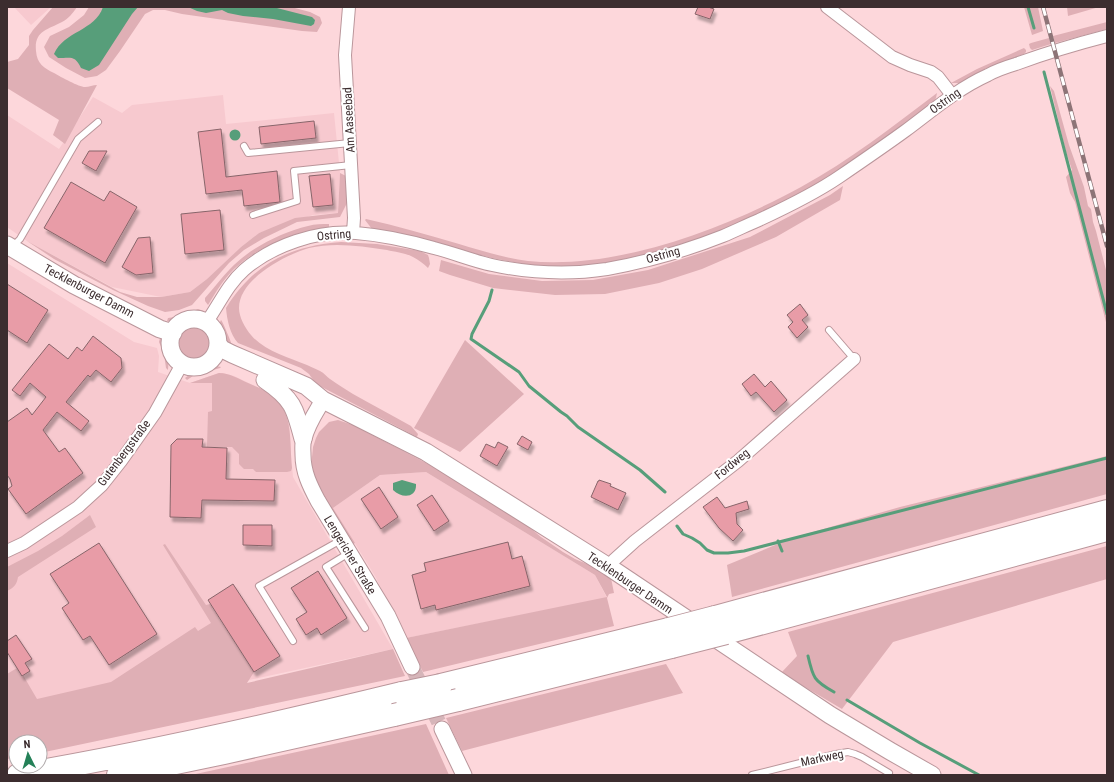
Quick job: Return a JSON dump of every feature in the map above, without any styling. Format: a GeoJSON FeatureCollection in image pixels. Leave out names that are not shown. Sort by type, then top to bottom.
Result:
{"type":"FeatureCollection","features":[{"type":"Feature","properties":{"kind":"highway"},"geometry":{"type":"LineString","coordinates":[[720,625],[1107,511]]}},
{"type":"Feature","properties":{"kind":"highway"},"geometry":{"type":"LineString","coordinates":[[118,775],[224,753],[458,700],[670,638],[1107,530]]}},
{"type":"Feature","properties":{"kind":"highway"},"geometry":{"type":"LineString","coordinates":[[18,775],[153,749],[283,721],[402,693],[670,638]]}},
{"type":"Feature","properties":{"kind":"main road","name":"Tecklenburger Damm"},"geometry":{"type":"LineString","coordinates":[[9,247],[74,285],[160,329],[173,333]]}},
{"type":"Feature","properties":{"kind":"main road"},"geometry":{"type":"LineString","coordinates":[[198,320],[206,323],[215,332],[217,338],[218,344],[214,356],[203,365],[196,367],[182,364],[176,359],[170,347],[170,340],[173,333],[183,322],[198,320]]}},
{"type":"Feature","properties":{"kind":"main road","name":"Tecklenburger Damm"},"geometry":{"type":"LineString","coordinates":[[218,344],[222,349],[232,354],[306,386],[323,400],[426,452],[609,567],[830,715],[932,775]]}},
{"type":"Feature","properties":{"kind":"main road","name":"Tecklenburger Damm"},"geometry":{"type":"LineString","coordinates":[[209,361],[227,363],[302,396],[323,400]]}},
{"type":"Feature","properties":{"kind":"main road","name":"Lengericher Straße"},"geometry":{"type":"LineString","coordinates":[[265,380],[280,390],[290,401],[297,416],[303,439]]}},
{"type":"Feature","properties":{"kind":"street","name":"Am Aaseebad"},"geometry":{"type":"LineString","coordinates":[[349,7],[345,55],[354,233]]}},
{"type":"Feature","properties":{"kind":"street"},"geometry":{"type":"LineString","coordinates":[[827,7],[833,10],[892,57],[914,67],[931,72],[938,77],[952,94]]}},
{"type":"Feature","properties":{"kind":"street","name":"Ostring"},"geometry":{"type":"LineString","coordinates":[[206,323],[230,285],[243,271],[260,257],[275,249],[310,237],[354,233],[380,236],[436,248],[490,264],[518,270],[546,273],[605,269],[665,256],[723,236],[786,207],[838,178],[903,132],[952,94],[988,74],[1055,50],[1107,36]]}},
{"type":"Feature","properties":{"kind":"street","name":"Fordweg"},"geometry":{"type":"LineString","coordinates":[[609,567],[614,560],[635,541],[738,461],[854,359]]}},
{"type":"Feature","properties":{"kind":"street","name":"Gutenbergstraße"},"geometry":{"type":"LineString","coordinates":[[7,551],[24,543],[78,507],[102,485],[122,461],[155,413],[182,364]]}},
{"type":"Feature","properties":{"kind":"street","name":"Lengericher Straße"},"geometry":{"type":"LineString","coordinates":[[323,400],[303,439],[303,462],[305,473],[310,486],[341,540],[388,616],[412,666]]}},
{"type":"Feature","properties":{"kind":"street"},"geometry":{"type":"LineString","coordinates":[[442,729],[464,775]]}},
{"type":"Feature","properties":{"kind":"lane"},"geometry":{"type":"LineString","coordinates":[[9,247],[20,239],[78,139],[98,122]]}},
{"type":"Feature","properties":{"kind":"lane"},"geometry":{"type":"LineString","coordinates":[[244,146],[248,153],[350,143]]}},
{"type":"Feature","properties":{"kind":"lane"},"geometry":{"type":"LineString","coordinates":[[252,215],[297,200],[294,171],[351,165]]}},
{"type":"Feature","properties":{"kind":"lane"},"geometry":{"type":"LineString","coordinates":[[829,330],[854,359]]}},
{"type":"Feature","properties":{"kind":"lane"},"geometry":{"type":"LineString","coordinates":[[293,641],[259,586],[341,540]]}},
{"type":"Feature","properties":{"kind":"lane"},"geometry":{"type":"LineString","coordinates":[[349,553],[326,567],[365,628]]}},
{"type":"Feature","properties":{"kind":"lane","name":"Markweg"},"geometry":{"type":"LineString","coordinates":[[752,775],[848,752],[862,757],[889,773]]}},
{"type":"Feature","properties":{"kind":"shaded area"},"geometry":{"type":"Polygon","coordinates":[[[14,7],[51,7],[31,25],[14,7]]]}},
{"type":"Feature","properties":{"kind":"shaded area"},"geometry":{"type":"Polygon","coordinates":[[[53,7],[77,7],[72,14],[62,22],[47,29],[39,35],[36,44],[36,51],[39,62],[47,69],[79,85],[85,87],[97,85],[65,144],[53,135],[59,120],[7,88],[7,62],[18,59],[29,45],[29,36],[33,30],[53,7]]]}},
{"type":"Feature","properties":{"kind":"shaded area"},"geometry":{"type":"Polygon","coordinates":[[[89,7],[291,7],[310,12],[320,17],[322,23],[317,32],[302,31],[182,14],[165,10],[153,10],[145,14],[106,70],[97,76],[85,78],[49,57],[44,47],[50,36],[69,27],[84,15],[89,7]]]}},
{"type":"Feature","properties":{"kind":"shaded area"},"geometry":{"type":"Polygon","coordinates":[[[103,7],[138,7],[99,65],[89,71],[81,68],[75,59],[58,58],[54,54],[59,46],[65,40],[93,21],[99,15],[103,7]]]}},
{"type":"Feature","properties":{"kind":"shaded area"},"geometry":{"type":"Polygon","coordinates":[[[188,7],[273,7],[312,17],[315,20],[314,24],[311,26],[273,19],[243,16],[228,13],[222,10],[206,13],[188,7]]]}},
{"type":"Feature","properties":{"kind":"shaded area"},"geometry":{"type":"Polygon","coordinates":[[[1024,7],[1038,7],[1043,31],[1032,35],[1024,7]]]}},
{"type":"Feature","properties":{"kind":"shaded area"},"geometry":{"type":"Polygon","coordinates":[[[1067,7],[1099,7],[1068,16],[1067,7]]]}},
{"type":"Feature","properties":{"kind":"shaded area"},"geometry":{"type":"Polygon","coordinates":[[[1107,22],[1107,29],[1055,43],[1053,36],[1107,22]]]}},
{"type":"Feature","properties":{"kind":"shaded area"},"geometry":{"type":"Polygon","coordinates":[[[1049,38],[1051,44],[1032,50],[1030,48],[1029,44],[1049,38]]]}},
{"type":"Feature","properties":{"kind":"shaded area"},"geometry":{"type":"Polygon","coordinates":[[[1024,48],[1026,52],[1024,54],[985,69],[961,83],[951,83],[977,69],[1024,48]]]}},
{"type":"Feature","properties":{"kind":"shaded area"},"geometry":{"type":"Polygon","coordinates":[[[1050,86],[1054,91],[1069,145],[1084,187],[1088,206],[1091,209],[1107,274],[1107,326],[1075,202],[1070,193],[1066,177],[1072,170],[1066,152],[1050,86]]]}},
{"type":"Feature","properties":{"kind":"shaded area"},"geometry":{"type":"Polygon","coordinates":[[[937,93],[933,103],[849,164],[808,189],[749,219],[701,238],[647,254],[602,264],[574,267],[529,265],[492,258],[407,236],[372,229],[365,220],[401,228],[494,254],[528,261],[562,262],[597,259],[633,253],[704,231],[771,203],[819,177],[854,155],[937,93]]]}},
{"type":"Feature","properties":{"kind":"shaded area"},"geometry":{"type":"Polygon","coordinates":[[[223,95],[226,124],[334,113],[340,173],[338,213],[313,215],[259,233],[190,292],[161,297],[112,287],[27,241],[7,227],[7,115],[59,149],[93,97],[122,113],[132,105],[223,95]]]}},
{"type":"Feature","properties":{"kind":"shaded area"},"geometry":{"type":"Polygon","coordinates":[[[235,129],[239,131],[241,135],[239,139],[235,141],[231,139],[229,135],[231,131],[235,129]]]}},
{"type":"Feature","properties":{"kind":"shaded area"},"geometry":{"type":"Polygon","coordinates":[[[340,173],[348,177],[348,201],[340,217],[297,222],[264,238],[244,250],[229,263],[192,305],[179,310],[165,312],[148,306],[113,290],[54,259],[27,241],[120,292],[137,297],[161,297],[190,292],[259,233],[295,218],[338,213],[340,173]]]}},
{"type":"Feature","properties":{"kind":"shaded area"},"geometry":{"type":"Polygon","coordinates":[[[843,186],[840,200],[776,237],[702,269],[659,283],[605,294],[555,295],[493,288],[439,271],[441,260],[489,274],[542,281],[593,280],[648,270],[750,237],[830,195],[843,186]]]}},
{"type":"Feature","properties":{"kind":"shaded area"},"geometry":{"type":"Polygon","coordinates":[[[329,224],[329,227],[291,236],[267,246],[255,253],[230,273],[208,305],[205,301],[205,298],[230,269],[256,248],[276,237],[297,229],[313,225],[329,224]]]}},
{"type":"Feature","properties":{"kind":"shaded area"},"geometry":{"type":"Polygon","coordinates":[[[341,242],[377,244],[420,251],[428,255],[430,264],[428,268],[417,259],[407,254],[367,247],[328,245],[309,248],[276,262],[255,278],[241,297],[239,311],[241,319],[249,332],[262,345],[321,372],[353,394],[411,426],[418,434],[417,437],[316,384],[309,374],[301,368],[238,343],[231,331],[226,308],[237,292],[261,268],[290,253],[305,248],[341,242]]]}},
{"type":"Feature","properties":{"kind":"shaded area"},"geometry":{"type":"Polygon","coordinates":[[[7,263],[134,342],[157,348],[159,356],[158,372],[190,383],[223,373],[234,376],[261,389],[281,405],[289,425],[293,477],[393,649],[7,732],[7,263]]]}},
{"type":"Feature","properties":{"kind":"shaded area"},"geometry":{"type":"Polygon","coordinates":[[[198,309],[204,311],[199,315],[184,318],[178,322],[167,321],[168,318],[198,309]]]}},
{"type":"Feature","properties":{"kind":"shaded area"},"geometry":{"type":"Polygon","coordinates":[[[221,320],[232,345],[220,335],[218,329],[221,320]]]}},
{"type":"Feature","properties":{"kind":"shaded area"},"geometry":{"type":"Polygon","coordinates":[[[194,327],[206,332],[211,344],[206,356],[194,361],[182,356],[177,344],[182,332],[194,327]]]}},
{"type":"Feature","properties":{"kind":"shaded area"},"geometry":{"type":"Polygon","coordinates":[[[160,338],[168,353],[168,370],[166,368],[164,354],[159,342],[160,338]]]}},
{"type":"Feature","properties":{"kind":"shaded area"},"geometry":{"type":"Polygon","coordinates":[[[465,340],[524,394],[460,452],[414,428],[465,340]]]}},
{"type":"Feature","properties":{"kind":"shaded area"},"geometry":{"type":"Polygon","coordinates":[[[211,365],[221,367],[193,376],[187,380],[185,378],[205,369],[211,365]]]}},
{"type":"Feature","properties":{"kind":"shaded area"},"geometry":{"type":"Polygon","coordinates":[[[219,373],[234,376],[265,391],[276,399],[282,407],[289,426],[291,471],[256,472],[253,469],[244,469],[239,464],[239,454],[232,447],[207,447],[208,412],[212,411],[212,383],[190,383],[219,373]]]}},
{"type":"Feature","properties":{"kind":"shaded area"},"geometry":{"type":"Polygon","coordinates":[[[338,420],[353,425],[430,465],[509,512],[563,552],[592,566],[611,578],[614,593],[609,594],[607,598],[614,626],[423,672],[406,638],[607,597],[595,575],[426,472],[380,475],[333,508],[355,543],[352,545],[318,491],[311,467],[313,447],[319,432],[329,422],[338,420]]]}},
{"type":"Feature","properties":{"kind":"shaded area"},"geometry":{"type":"Polygon","coordinates":[[[1107,456],[1107,494],[732,597],[727,565],[792,538],[900,507],[1107,456]]]}},
{"type":"Feature","properties":{"kind":"shaded area"},"geometry":{"type":"Polygon","coordinates":[[[426,472],[595,575],[607,598],[406,638],[375,576],[333,508],[380,475],[426,472]]]}},
{"type":"Feature","properties":{"kind":"shaded area"},"geometry":{"type":"Polygon","coordinates":[[[402,480],[416,484],[416,489],[412,494],[404,496],[393,490],[393,483],[402,480]]]}},
{"type":"Feature","properties":{"kind":"shaded area"},"geometry":{"type":"Polygon","coordinates":[[[90,515],[96,527],[18,577],[15,586],[7,591],[7,567],[38,551],[62,536],[90,515]]]}},
{"type":"Feature","properties":{"kind":"shaded area"},"geometry":{"type":"Polygon","coordinates":[[[165,544],[206,605],[210,604],[254,672],[247,683],[393,649],[405,676],[48,751],[48,734],[8,734],[7,759],[7,674],[17,668],[22,676],[23,675],[37,699],[111,682],[195,627],[198,631],[211,623],[163,545],[165,544]]]}},
{"type":"Feature","properties":{"kind":"shaded area"},"geometry":{"type":"Polygon","coordinates":[[[1107,546],[1107,579],[893,642],[842,709],[781,673],[797,656],[788,632],[1107,546]]]}},
{"type":"Feature","properties":{"kind":"shaded area"},"geometry":{"type":"Polygon","coordinates":[[[666,664],[683,693],[462,751],[446,718],[666,664]]]}},
{"type":"Feature","properties":{"kind":"shaded area"},"geometry":{"type":"Polygon","coordinates":[[[426,724],[449,775],[191,775],[426,724]]]}},
{"type":"Feature","properties":{"kind":"building"},"geometry":{"type":"Polygon","coordinates":[[[698,7],[708,7],[714,9],[710,19],[695,14],[698,7]]]}},
{"type":"Feature","properties":{"kind":"building"},"geometry":{"type":"Polygon","coordinates":[[[314,121],[316,138],[261,144],[259,127],[314,121]]]}},
{"type":"Feature","properties":{"kind":"building"},"geometry":{"type":"Polygon","coordinates":[[[221,129],[226,177],[277,171],[280,202],[244,206],[242,190],[206,194],[198,132],[221,129]]]}},
{"type":"Feature","properties":{"kind":"building"},"geometry":{"type":"Polygon","coordinates":[[[89,151],[107,151],[96,171],[82,163],[89,151]]]}},
{"type":"Feature","properties":{"kind":"building"},"geometry":{"type":"Polygon","coordinates":[[[330,174],[333,205],[313,207],[309,176],[330,174]]]}},
{"type":"Feature","properties":{"kind":"building"},"geometry":{"type":"Polygon","coordinates":[[[71,182],[104,201],[110,191],[137,207],[105,263],[44,228],[71,182]]]}},
{"type":"Feature","properties":{"kind":"building"},"geometry":{"type":"Polygon","coordinates":[[[220,210],[224,250],[185,254],[181,214],[220,210]]]}},
{"type":"Feature","properties":{"kind":"building"},"geometry":{"type":"Polygon","coordinates":[[[150,237],[153,273],[136,275],[122,267],[138,238],[150,237]]]}},
{"type":"Feature","properties":{"kind":"building"},"geometry":{"type":"Polygon","coordinates":[[[7,284],[48,310],[27,343],[7,330],[7,284]]]}},
{"type":"Feature","properties":{"kind":"building"},"geometry":{"type":"Polygon","coordinates":[[[800,304],[808,315],[802,320],[808,327],[797,338],[788,327],[793,322],[787,315],[800,304]]]}},
{"type":"Feature","properties":{"kind":"building"},"geometry":{"type":"Polygon","coordinates":[[[93,336],[121,358],[122,368],[111,382],[96,370],[90,377],[88,375],[66,402],[89,421],[81,431],[57,412],[43,430],[59,452],[65,448],[83,473],[26,514],[8,489],[12,486],[7,475],[7,422],[27,408],[32,415],[46,397],[30,383],[20,396],[12,390],[49,344],[68,359],[77,347],[82,351],[93,336]]]}},
{"type":"Feature","properties":{"kind":"building"},"geometry":{"type":"Polygon","coordinates":[[[754,374],[765,387],[771,381],[787,400],[774,412],[756,392],[751,396],[742,384],[754,374]]]}},
{"type":"Feature","properties":{"kind":"building"},"geometry":{"type":"Polygon","coordinates":[[[522,436],[532,442],[528,450],[517,444],[522,436]]]}},
{"type":"Feature","properties":{"kind":"building"},"geometry":{"type":"Polygon","coordinates":[[[177,439],[203,439],[202,447],[227,448],[226,479],[275,480],[274,501],[202,500],[201,518],[170,517],[171,445],[177,439]]]}},
{"type":"Feature","properties":{"kind":"building"},"geometry":{"type":"Polygon","coordinates":[[[498,442],[508,447],[497,466],[480,456],[486,444],[495,448],[498,442]]]}},
{"type":"Feature","properties":{"kind":"building"},"geometry":{"type":"Polygon","coordinates":[[[599,480],[611,484],[610,486],[626,493],[618,510],[591,497],[599,480]]]}},
{"type":"Feature","properties":{"kind":"building"},"geometry":{"type":"Polygon","coordinates":[[[379,487],[398,517],[381,529],[361,499],[379,487]]]}},
{"type":"Feature","properties":{"kind":"building"},"geometry":{"type":"Polygon","coordinates":[[[432,495],[449,521],[434,531],[417,505],[432,495]]]}},
{"type":"Feature","properties":{"kind":"building"},"geometry":{"type":"Polygon","coordinates":[[[717,497],[725,508],[747,501],[749,509],[736,513],[737,524],[743,530],[733,541],[719,528],[703,507],[717,497]]]}},
{"type":"Feature","properties":{"kind":"building"},"geometry":{"type":"Polygon","coordinates":[[[243,525],[272,525],[272,546],[243,545],[243,525]]]}},
{"type":"Feature","properties":{"kind":"building"},"geometry":{"type":"Polygon","coordinates":[[[508,542],[512,559],[522,556],[530,586],[436,610],[435,605],[421,609],[412,575],[426,571],[424,563],[508,542]]]}},
{"type":"Feature","properties":{"kind":"building"},"geometry":{"type":"Polygon","coordinates":[[[99,543],[157,634],[109,665],[90,636],[83,640],[62,608],[69,603],[50,574],[99,543]]]}},
{"type":"Feature","properties":{"kind":"building"},"geometry":{"type":"Polygon","coordinates":[[[318,571],[347,618],[321,635],[317,628],[306,635],[296,619],[307,612],[291,588],[318,571]]]}},
{"type":"Feature","properties":{"kind":"building"},"geometry":{"type":"Polygon","coordinates":[[[233,584],[280,656],[254,672],[208,600],[233,584]]]}},
{"type":"Feature","properties":{"kind":"building"},"geometry":{"type":"Polygon","coordinates":[[[16,635],[32,659],[25,663],[30,671],[22,676],[7,652],[7,641],[16,635]]]}},
{"type":"Feature","properties":{"kind":"waterway"},"geometry":{"type":"LineString","coordinates":[[1028,7],[1034,28]]}},
{"type":"Feature","properties":{"kind":"waterway"},"geometry":{"type":"LineString","coordinates":[[1044,72],[1107,314]]}},
{"type":"Feature","properties":{"kind":"waterway"},"geometry":{"type":"LineString","coordinates":[[492,290],[489,301],[472,334],[471,339],[519,372],[529,386],[567,416],[578,427],[640,470],[665,492]]}},
{"type":"Feature","properties":{"kind":"waterway"},"geometry":{"type":"LineString","coordinates":[[677,526],[683,534],[692,538],[707,550],[714,553],[744,551],[1107,458]]}},
{"type":"Feature","properties":{"kind":"waterway"},"geometry":{"type":"LineString","coordinates":[[778,541],[782,551]]}},
{"type":"Feature","properties":{"kind":"waterway"},"geometry":{"type":"LineString","coordinates":[[808,656],[815,678],[822,685],[834,692]]}},
{"type":"Feature","properties":{"kind":"waterway"},"geometry":{"type":"LineString","coordinates":[[847,700],[920,743],[979,775]]}},
{"type":"Feature","properties":{"kind":"tunnel"},"geometry":{"type":"LineString","coordinates":[[412,667],[442,729]]}},
{"type":"Feature","properties":{"kind":"railway"},"geometry":{"type":"LineString","coordinates":[[1043,7],[1107,246]]}}]}
